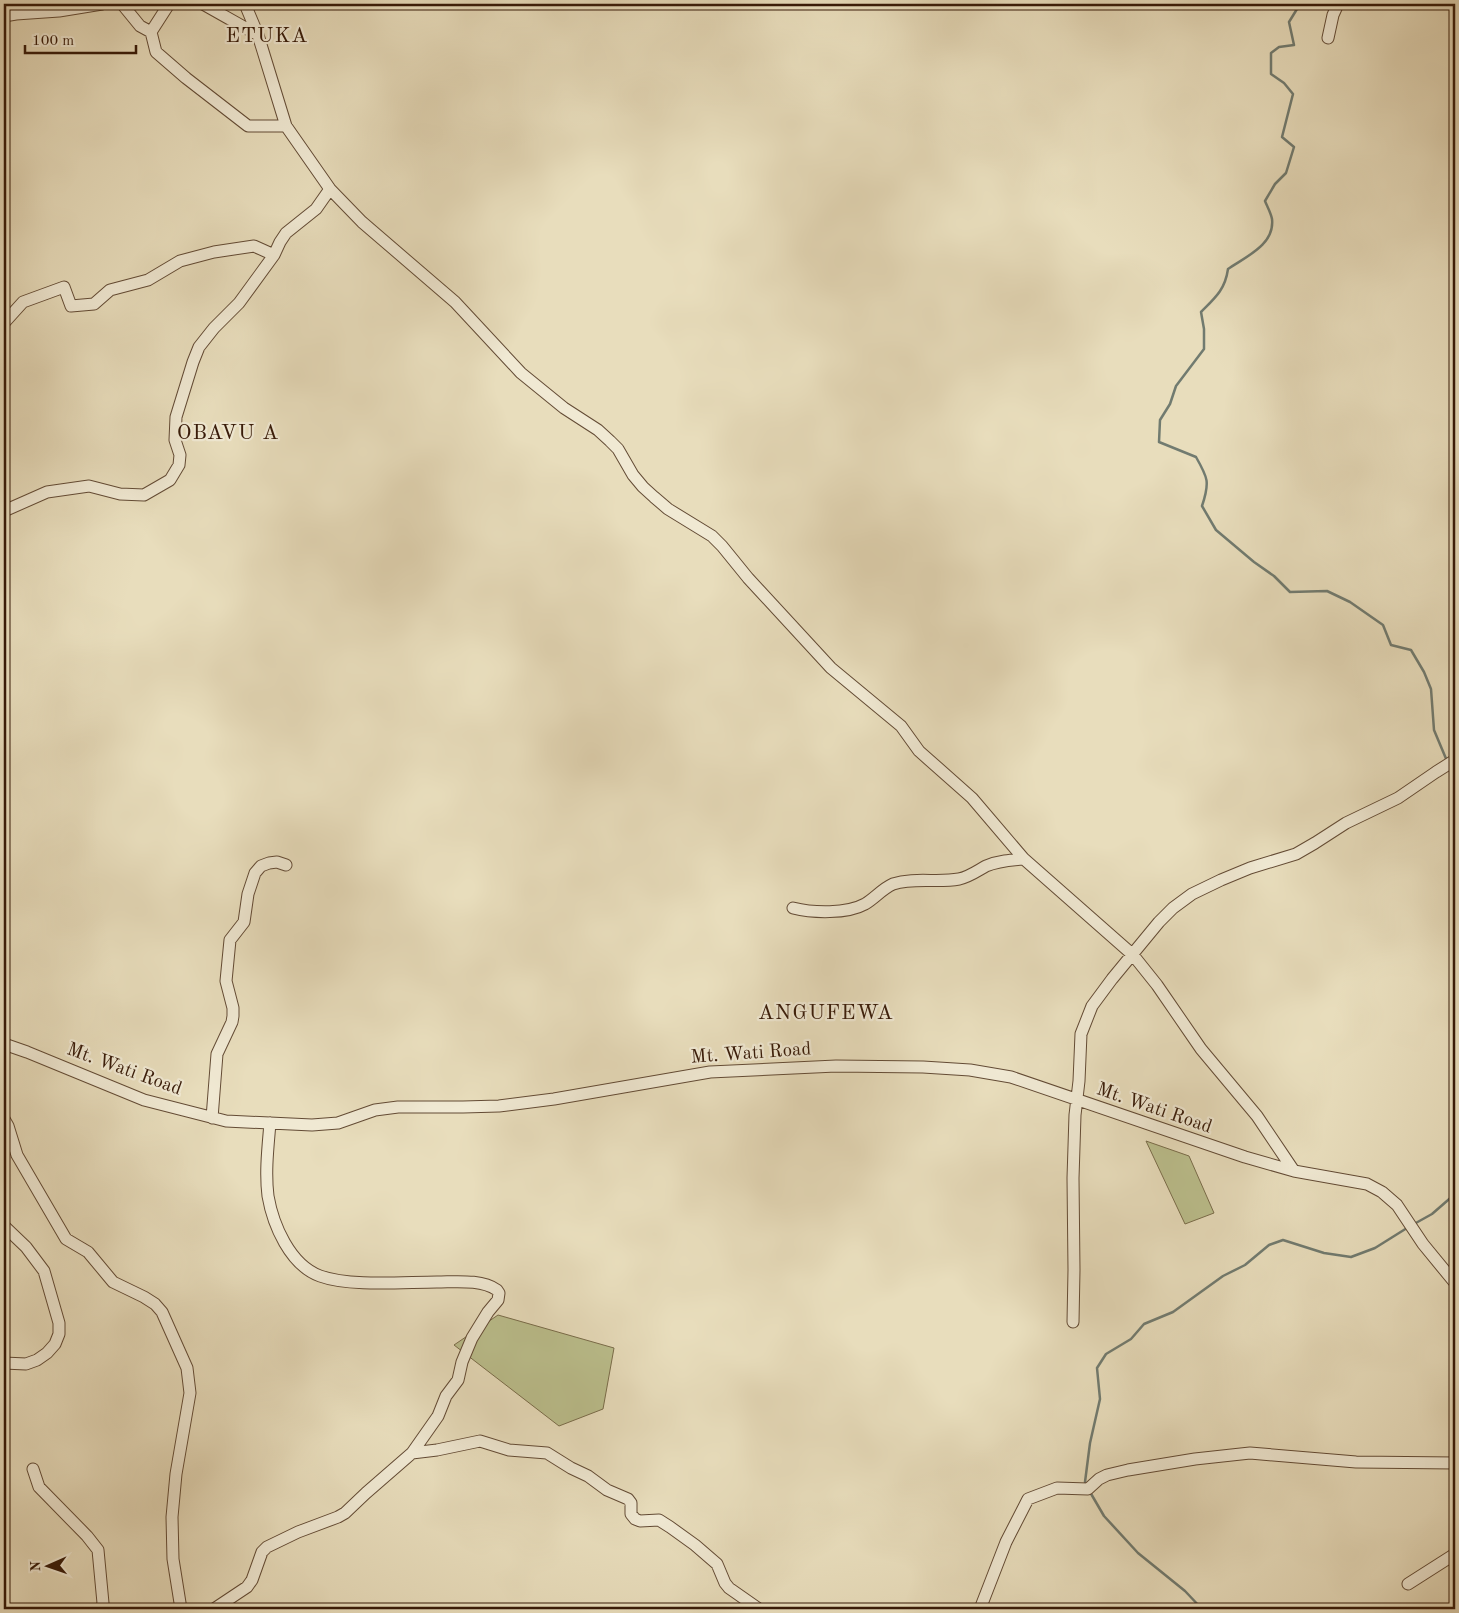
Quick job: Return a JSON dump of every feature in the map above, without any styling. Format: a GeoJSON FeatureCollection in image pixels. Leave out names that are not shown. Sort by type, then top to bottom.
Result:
{"type":"FeatureCollection","features":[{"type":"Feature","properties":{"kind":"street"},"geometry":{"type":"LineString","coordinates":[[4,16],[59,11],[102,4]]}},
{"type":"Feature","properties":{"kind":"street"},"geometry":{"type":"LineString","coordinates":[[122,4],[140,26],[150,32],[156,52],[248,126],[286,126]]}},
{"type":"Feature","properties":{"kind":"street"},"geometry":{"type":"LineString","coordinates":[[150,32],[169,4]]}},
{"type":"Feature","properties":{"kind":"street"},"geometry":{"type":"LineString","coordinates":[[203,4],[258,35]]}},
{"type":"Feature","properties":{"kind":"street"},"geometry":{"type":"LineString","coordinates":[[245,4],[258,35],[286,126],[330,189],[362,222],[455,302],[521,373],[564,408],[598,430],[610,441],[618,449],[633,475],[648,492],[668,509],[712,536],[782,616],[831,668],[901,726],[919,751],[972,798],[1024,859],[1133,955],[1157,984],[1201,1049],[1257,1116],[1294,1171]]}},
{"type":"Feature","properties":{"kind":"street"},"geometry":{"type":"LineString","coordinates":[[1328,38],[1333,14],[1338,4]]}},
{"type":"Feature","properties":{"kind":"street"},"geometry":{"type":"LineString","coordinates":[[4,512],[46,492],[89,486],[120,494],[144,495],[170,480],[179,465],[180,456],[175,440],[176,417],[199,347],[214,328],[239,303],[274,255],[286,233],[316,209],[330,189]]}},
{"type":"Feature","properties":{"kind":"street"},"geometry":{"type":"LineString","coordinates":[[4,323],[23,302],[64,287],[71,306],[94,304],[110,290],[148,280],[180,261],[214,252],[254,246],[274,255]]}},
{"type":"Feature","properties":{"kind":"street"},"geometry":{"type":"LineString","coordinates":[[1073,1322],[1076,1101],[1082,1034],[1087,1018],[1098,998],[1173,908],[1192,894],[1250,868],[1296,854],[1346,822],[1398,798],[1455,760]]}},
{"type":"Feature","properties":{"kind":"street"},"geometry":{"type":"LineString","coordinates":[[793,908],[812,912],[848,909],[866,904],[881,891],[893,885],[904,882],[959,879],[975,874],[987,866],[1004,861],[1024,859]]}},
{"type":"Feature","properties":{"kind":"street"},"geometry":{"type":"LineString","coordinates":[[212,1118],[217,1054],[233,1016],[233,1008],[226,981],[230,940],[244,922],[246,900],[255,873],[261,866],[269,863],[277,862],[286,865]]}},
{"type":"Feature","properties":{"kind":"street","name":"Mt. Wati Road"},"geometry":{"type":"LineString","coordinates":[[4,1044],[144,1100],[212,1118],[226,1121],[312,1125],[338,1123],[375,1110],[398,1107],[499,1106],[554,1099],[710,1072],[836,1066],[922,1067],[970,1070],[1011,1078],[1219,1149],[1294,1171],[1367,1184],[1382,1192],[1397,1205],[1423,1244],[1455,1284]]}},
{"type":"Feature","properties":{"kind":"street"},"geometry":{"type":"LineString","coordinates":[[4,1119],[17,1155],[66,1239],[88,1252],[113,1282],[155,1304],[162,1312],[187,1368],[190,1393],[176,1474],[172,1517],[173,1559],[181,1609]]}},
{"type":"Feature","properties":{"kind":"street"},"geometry":{"type":"LineString","coordinates":[[214,1609],[247,1587],[252,1580],[262,1552],[267,1547],[298,1532],[338,1518],[412,1453],[438,1416],[446,1396],[458,1380],[468,1346],[498,1300],[499,1293],[493,1287],[487,1285],[464,1282],[354,1282],[320,1276],[304,1268],[292,1256],[282,1237],[268,1196],[267,1172],[270,1123]]}},
{"type":"Feature","properties":{"kind":"street"},"geometry":{"type":"LineString","coordinates":[[4,1226],[26,1248],[44,1271],[60,1323],[59,1334],[55,1344],[47,1353],[37,1360],[26,1364],[4,1363]]}},
{"type":"Feature","properties":{"kind":"street"},"geometry":{"type":"LineString","coordinates":[[412,1453],[480,1441],[510,1450],[547,1453],[588,1476],[607,1490],[628,1499],[631,1503],[631,1514],[635,1519],[640,1521],[659,1520],[695,1545],[717,1564],[729,1588],[759,1609]]}},
{"type":"Feature","properties":{"kind":"street"},"geometry":{"type":"LineString","coordinates":[[980,1609],[1006,1542],[1028,1499],[1057,1488],[1088,1488],[1107,1474],[1195,1458],[1250,1453],[1356,1462],[1455,1463]]}},
{"type":"Feature","properties":{"kind":"street"},"geometry":{"type":"LineString","coordinates":[[33,1469],[39,1487],[98,1550],[103,1603],[101,1609]]}},
{"type":"Feature","properties":{"kind":"street"},"geometry":{"type":"LineString","coordinates":[[1408,1584],[1455,1554]]}},
{"type":"Feature","properties":{"kind":"green space"},"geometry":{"type":"Polygon","coordinates":[[[1146,1141],[1189,1156],[1214,1213],[1185,1224],[1146,1141]]]}},
{"type":"Feature","properties":{"kind":"green space"},"geometry":{"type":"Polygon","coordinates":[[[498,1315],[614,1348],[603,1409],[559,1426],[454,1345],[498,1315]]]}},
{"type":"Feature","properties":{"kind":"waterway"},"geometry":{"type":"LineString","coordinates":[[1295,4],[1297,9],[1289,22],[1294,45],[1279,47],[1271,53],[1271,74],[1284,83],[1293,94],[1282,137],[1294,147],[1286,173],[1275,184],[1265,201],[1272,219],[1272,228],[1269,236],[1258,249],[1228,269],[1222,288],[1201,312],[1204,329],[1204,349],[1176,386],[1170,404],[1160,420],[1159,442],[1196,457],[1205,475],[1207,485],[1202,506],[1216,530],[1274,576],[1290,592],[1327,591],[1350,602],[1383,625],[1391,645],[1411,650],[1424,672],[1431,689],[1434,730],[1447,761]]}},
{"type":"Feature","properties":{"kind":"waterway"},"geometry":{"type":"LineString","coordinates":[[1450,766],[1455,773]]}},
{"type":"Feature","properties":{"kind":"waterway"},"geometry":{"type":"LineString","coordinates":[[1414,1224],[1432,1214],[1455,1194]]}},
{"type":"Feature","properties":{"kind":"waterway"},"geometry":{"type":"LineString","coordinates":[[1086,1485],[1090,1443],[1100,1399],[1097,1368],[1106,1354],[1131,1339],[1144,1324],[1173,1312],[1223,1276],[1245,1265],[1269,1245],[1283,1240],[1324,1253],[1351,1257],[1375,1248],[1407,1228]]}},
{"type":"Feature","properties":{"kind":"waterway"},"geometry":{"type":"LineString","coordinates":[[1090,1492],[1104,1516],[1138,1553],[1185,1591],[1202,1609]]}},
{"type":"Feature","properties":{"kind":"district","name":"ETUKA"},"geometry":{"type":"Point","coordinates":[267,36]}},
{"type":"Feature","properties":{"kind":"district","name":"OBAVU A"},"geometry":{"type":"Point","coordinates":[228,433]}},
{"type":"Feature","properties":{"kind":"district","name":"ANGUFEWA"},"geometry":{"type":"Point","coordinates":[826,1013]}}]}
